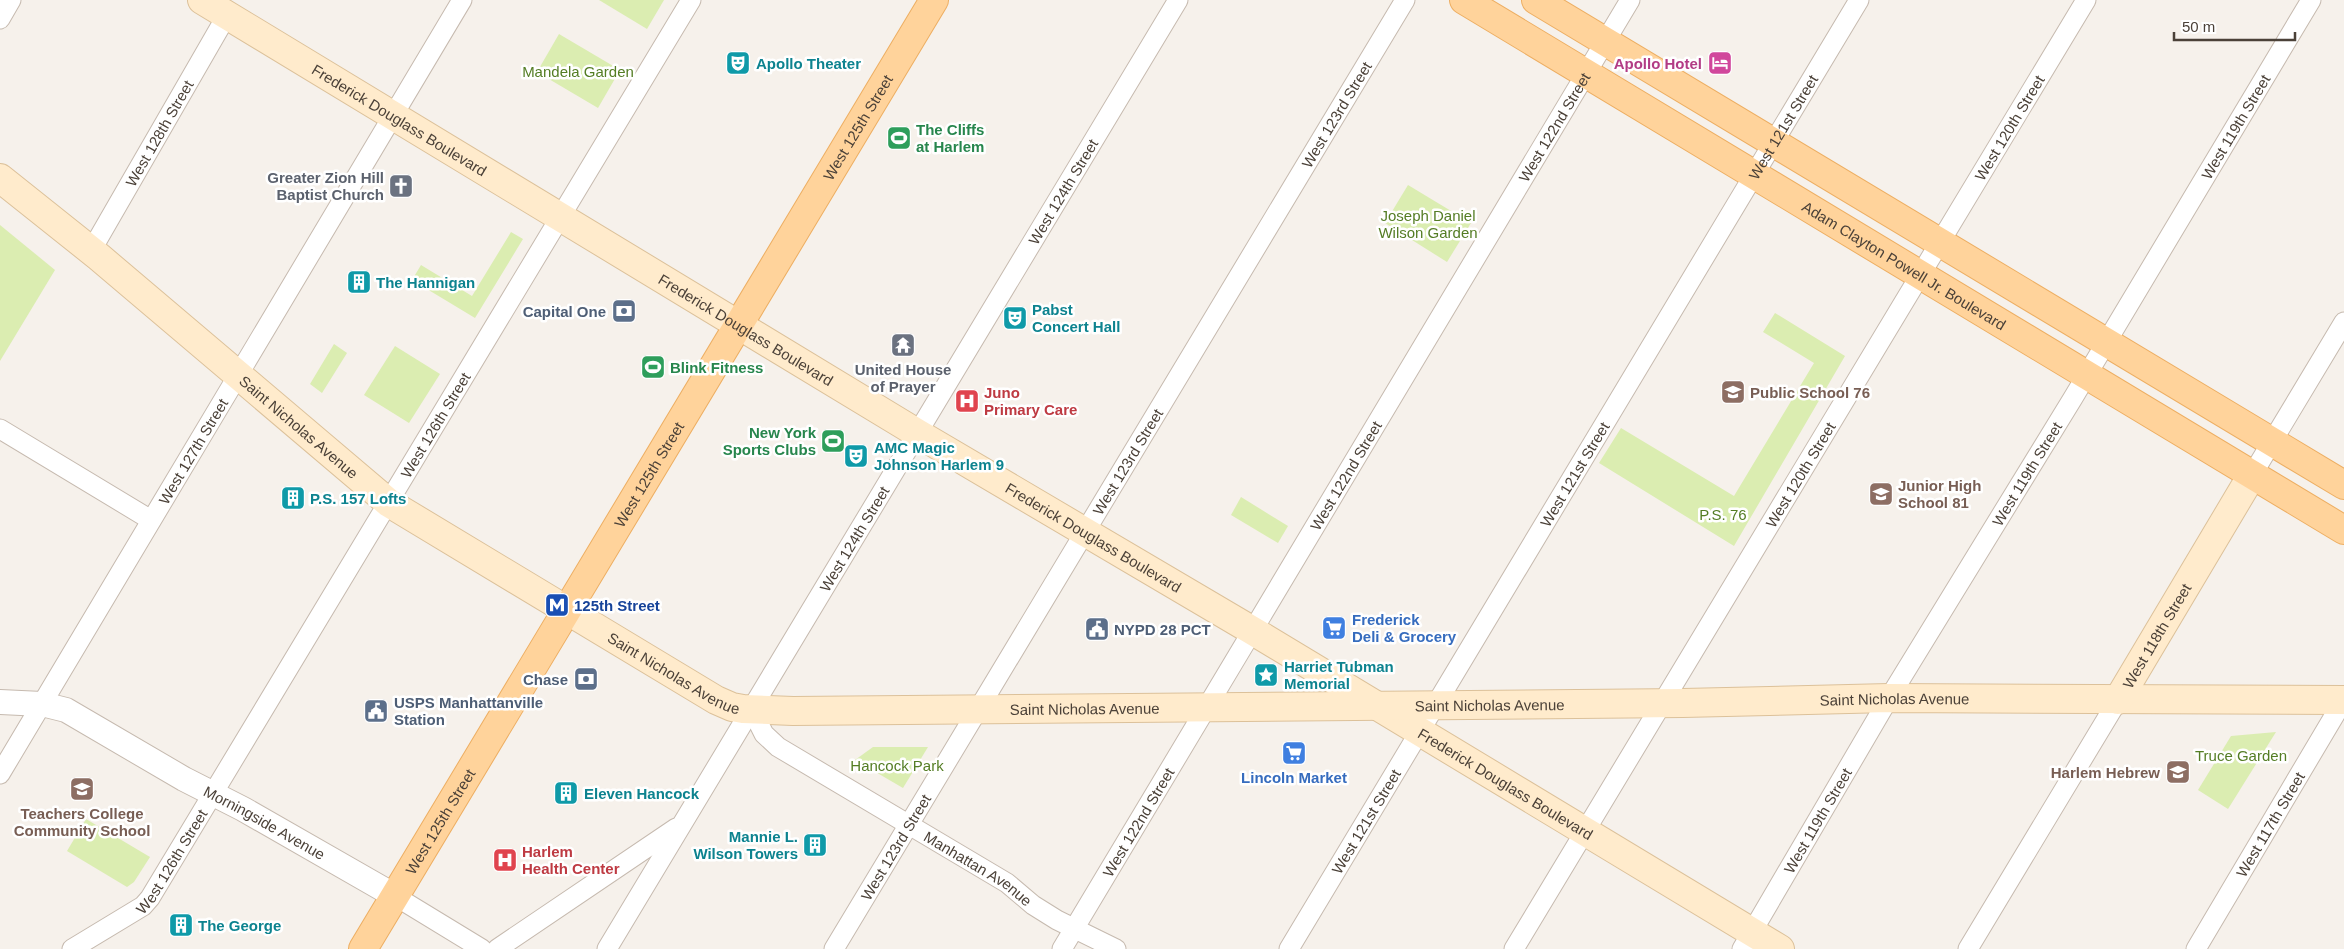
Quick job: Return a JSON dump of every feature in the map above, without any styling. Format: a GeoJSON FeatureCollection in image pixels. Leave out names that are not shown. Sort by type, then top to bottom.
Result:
{"type":"FeatureCollection","features":[{"type":"Feature","properties":{"kind":"main road","name":"Frederick Douglass Boulevard"},"geometry":{"type":"LineString","coordinates":[[202,0],[917,433],[1253,631],[1585,832],[1747,941],[1780,949]]}},
{"type":"Feature","properties":{"kind":"main road","name":"West 125th Street"},"geometry":{"type":"LineString","coordinates":[[363,949],[934,0]]}},
{"type":"Feature","properties":{"kind":"main road","name":"Adam Clayton Powell Jr. Boulevard"},"geometry":{"type":"LineString","coordinates":[[1464,0],[2344,530]]}},
{"type":"Feature","properties":{"kind":"main road"},"geometry":{"type":"LineString","coordinates":[[1536,0],[2344,485]]}},
{"type":"Feature","properties":{"kind":"main road","name":"Saint Nicholas Avenue"},"geometry":{"type":"LineString","coordinates":[[0,178],[91,251],[389,503],[721,703],[732,707],[752,710],[978,709],[1664,703],[1889,698],[2344,701]]}},
{"type":"Feature","properties":{"kind":"main road","name":"West 118th Street"},"geometry":{"type":"LineString","coordinates":[[2118,700],[2252,475]]}},
{"type":"Feature","properties":{"kind":"street"},"geometry":{"type":"LineString","coordinates":[[0,19],[11,0]]}},
{"type":"Feature","properties":{"kind":"street","name":"West 127th Street"},"geometry":{"type":"LineString","coordinates":[[0,774],[462,0]]}},
{"type":"Feature","properties":{"kind":"street","name":"West 126th Street"},"geometry":{"type":"LineString","coordinates":[[72,949],[147,903],[691,0]]}},
{"type":"Feature","properties":{"kind":"street","name":"West 124th Street"},"geometry":{"type":"LineString","coordinates":[[607,949],[1178,0]]}},
{"type":"Feature","properties":{"kind":"street","name":"West 123rd Street"},"geometry":{"type":"LineString","coordinates":[[834,949],[1405,0]]}},
{"type":"Feature","properties":{"kind":"street","name":"West 122nd Street"},"geometry":{"type":"LineString","coordinates":[[1062,949],[1630,0]]}},
{"type":"Feature","properties":{"kind":"street","name":"West 121st Street"},"geometry":{"type":"LineString","coordinates":[[1288,949],[1859,0]]}},
{"type":"Feature","properties":{"kind":"street","name":"West 120th Street"},"geometry":{"type":"LineString","coordinates":[[1514,949],[2086,0]]}},
{"type":"Feature","properties":{"kind":"street","name":"West 119th Street"},"geometry":{"type":"LineString","coordinates":[[1747,941],[1889,698],[2087,375],[2311,0]]}},
{"type":"Feature","properties":{"kind":"street","name":"West 128th Street"},"geometry":{"type":"LineString","coordinates":[[91,251],[227,15]]}},
{"type":"Feature","properties":{"kind":"street","name":"West 118th Street"},"geometry":{"type":"LineString","coordinates":[[2252,475],[2344,322]]}},
{"type":"Feature","properties":{"kind":"street"},"geometry":{"type":"LineString","coordinates":[[0,429],[151,520]]}},
{"type":"Feature","properties":{"kind":"street","name":"West 118th Street"},"geometry":{"type":"LineString","coordinates":[[1968,949],[2118,700]]}},
{"type":"Feature","properties":{"kind":"street","name":"West 117th Street"},"geometry":{"type":"LineString","coordinates":[[2196,949],[2344,701]]}},
{"type":"Feature","properties":{"kind":"street","name":"Morningside Avenue"},"geometry":{"type":"LineString","coordinates":[[0,702],[42,704],[66,710],[184,779],[395,896],[482,949]]}},
{"type":"Feature","properties":{"kind":"street","name":"Manhattan Avenue"},"geometry":{"type":"LineString","coordinates":[[752,710],[764,734],[772,743],[1007,883],[1033,905],[1057,920],[1116,949]]}},
{"type":"Feature","properties":{"kind":"street"},"geometry":{"type":"LineString","coordinates":[[497,949],[680,826]]}},
{"type":"Feature","properties":{"kind":"green space"},"geometry":{"type":"Polygon","coordinates":[[[599,0],[664,0],[647,29],[599,0]]]}},
{"type":"Feature","properties":{"kind":"green space","name":"Mandela Garden"},"geometry":{"type":"Polygon","coordinates":[[[559,34],[620,70],[598,108],[537,72],[559,34]]]}},
{"type":"Feature","properties":{"kind":"green space","name":"Joseph Daniel Wilson Garden"},"geometry":{"type":"Polygon","coordinates":[[[1408,185],[1471,223],[1447,262],[1385,223],[1408,185]]]}},
{"type":"Feature","properties":{"kind":"green space"},"geometry":{"type":"Polygon","coordinates":[[[0,225],[55,270],[0,361],[0,225]]]}},
{"type":"Feature","properties":{"kind":"green space"},"geometry":{"type":"Polygon","coordinates":[[[511,232],[523,239],[475,318],[412,280],[421,265],[472,296],[511,232]]]}},
{"type":"Feature","properties":{"kind":"green space","name":"P.S. 76"},"geometry":{"type":"Polygon","coordinates":[[[1775,313],[1845,356],[1734,546],[1599,463],[1621,428],[1734,496],[1814,363],[1763,332],[1775,313]]]}},
{"type":"Feature","properties":{"kind":"green space"},"geometry":{"type":"Polygon","coordinates":[[[334,344],[347,353],[322,393],[310,384],[334,344]]]}},
{"type":"Feature","properties":{"kind":"green space"},"geometry":{"type":"Polygon","coordinates":[[[395,346],[440,374],[409,423],[364,395],[395,346]]]}},
{"type":"Feature","properties":{"kind":"green space"},"geometry":{"type":"Polygon","coordinates":[[[1241,497],[1288,526],[1278,543],[1231,515],[1241,497]]]}},
{"type":"Feature","properties":{"kind":"green space","name":"Truce Garden"},"geometry":{"type":"Polygon","coordinates":[[[2276,732],[2228,809],[2198,790],[2231,736],[2276,732]]]}},
{"type":"Feature","properties":{"kind":"green space","name":"Hancock Park"},"geometry":{"type":"Polygon","coordinates":[[[873,747],[928,747],[903,788],[855,760],[873,747]]]}},
{"type":"Feature","properties":{"kind":"green space"},"geometry":{"type":"Polygon","coordinates":[[[86,819],[150,857],[134,882],[127,887],[67,851],[86,819]]]}},
{"type":"Feature","properties":{"kind":"place","name":"Apollo Theater"},"geometry":{"type":"Point","coordinates":[738,63]}},
{"type":"Feature","properties":{"kind":"place","name":"Apollo Hotel"},"geometry":{"type":"Point","coordinates":[1720,63]}},
{"type":"Feature","properties":{"kind":"place","name":"The Cliffs at Harlem"},"geometry":{"type":"Point","coordinates":[899,138]}},
{"type":"Feature","properties":{"kind":"place","name":"Greater Zion Hill Baptist Church"},"geometry":{"type":"Point","coordinates":[401,186]}},
{"type":"Feature","properties":{"kind":"place","name":"The Hannigan"},"geometry":{"type":"Point","coordinates":[359,282]}},
{"type":"Feature","properties":{"kind":"place","name":"Capital One"},"geometry":{"type":"Point","coordinates":[624,311]}},
{"type":"Feature","properties":{"kind":"place","name":"Pabst Concert Hall"},"geometry":{"type":"Point","coordinates":[1015,318]}},
{"type":"Feature","properties":{"kind":"place","name":"United House of Prayer"},"geometry":{"type":"Point","coordinates":[903,345]}},
{"type":"Feature","properties":{"kind":"place","name":"Blink Fitness"},"geometry":{"type":"Point","coordinates":[653,367]}},
{"type":"Feature","properties":{"kind":"place","name":"Public School 76"},"geometry":{"type":"Point","coordinates":[1733,392]}},
{"type":"Feature","properties":{"kind":"place","name":"Juno Primary Care"},"geometry":{"type":"Point","coordinates":[967,401]}},
{"type":"Feature","properties":{"kind":"place","name":"New York Sports Clubs"},"geometry":{"type":"Point","coordinates":[833,441]}},
{"type":"Feature","properties":{"kind":"place","name":"AMC Magic Johnson Harlem 9"},"geometry":{"type":"Point","coordinates":[856,456]}},
{"type":"Feature","properties":{"kind":"place","name":"Junior High School 81"},"geometry":{"type":"Point","coordinates":[1881,494]}},
{"type":"Feature","properties":{"kind":"place","name":"P.S. 157 Lofts"},"geometry":{"type":"Point","coordinates":[293,498]}},
{"type":"Feature","properties":{"kind":"place","name":"125th Street"},"geometry":{"type":"Point","coordinates":[557,605]}},
{"type":"Feature","properties":{"kind":"place","name":"Frederick Deli & Grocery"},"geometry":{"type":"Point","coordinates":[1334,628]}},
{"type":"Feature","properties":{"kind":"place","name":"NYPD 28 PCT"},"geometry":{"type":"Point","coordinates":[1097,629]}},
{"type":"Feature","properties":{"kind":"place","name":"Harriet Tubman Memorial"},"geometry":{"type":"Point","coordinates":[1266,675]}},
{"type":"Feature","properties":{"kind":"place","name":"Chase"},"geometry":{"type":"Point","coordinates":[586,679]}},
{"type":"Feature","properties":{"kind":"place","name":"USPS Manhattanville Station"},"geometry":{"type":"Point","coordinates":[376,711]}},
{"type":"Feature","properties":{"kind":"place","name":"Lincoln Market"},"geometry":{"type":"Point","coordinates":[1294,753]}},
{"type":"Feature","properties":{"kind":"place","name":"Harlem Hebrew"},"geometry":{"type":"Point","coordinates":[2178,772]}},
{"type":"Feature","properties":{"kind":"place","name":"Teachers College Community School"},"geometry":{"type":"Point","coordinates":[82,789]}},
{"type":"Feature","properties":{"kind":"place","name":"Eleven Hancock"},"geometry":{"type":"Point","coordinates":[566,793]}},
{"type":"Feature","properties":{"kind":"place","name":"Mannie L. Wilson Towers"},"geometry":{"type":"Point","coordinates":[815,845]}},
{"type":"Feature","properties":{"kind":"place","name":"Harlem Health Center"},"geometry":{"type":"Point","coordinates":[505,860]}},
{"type":"Feature","properties":{"kind":"place","name":"The George"},"geometry":{"type":"Point","coordinates":[181,925]}}]}
